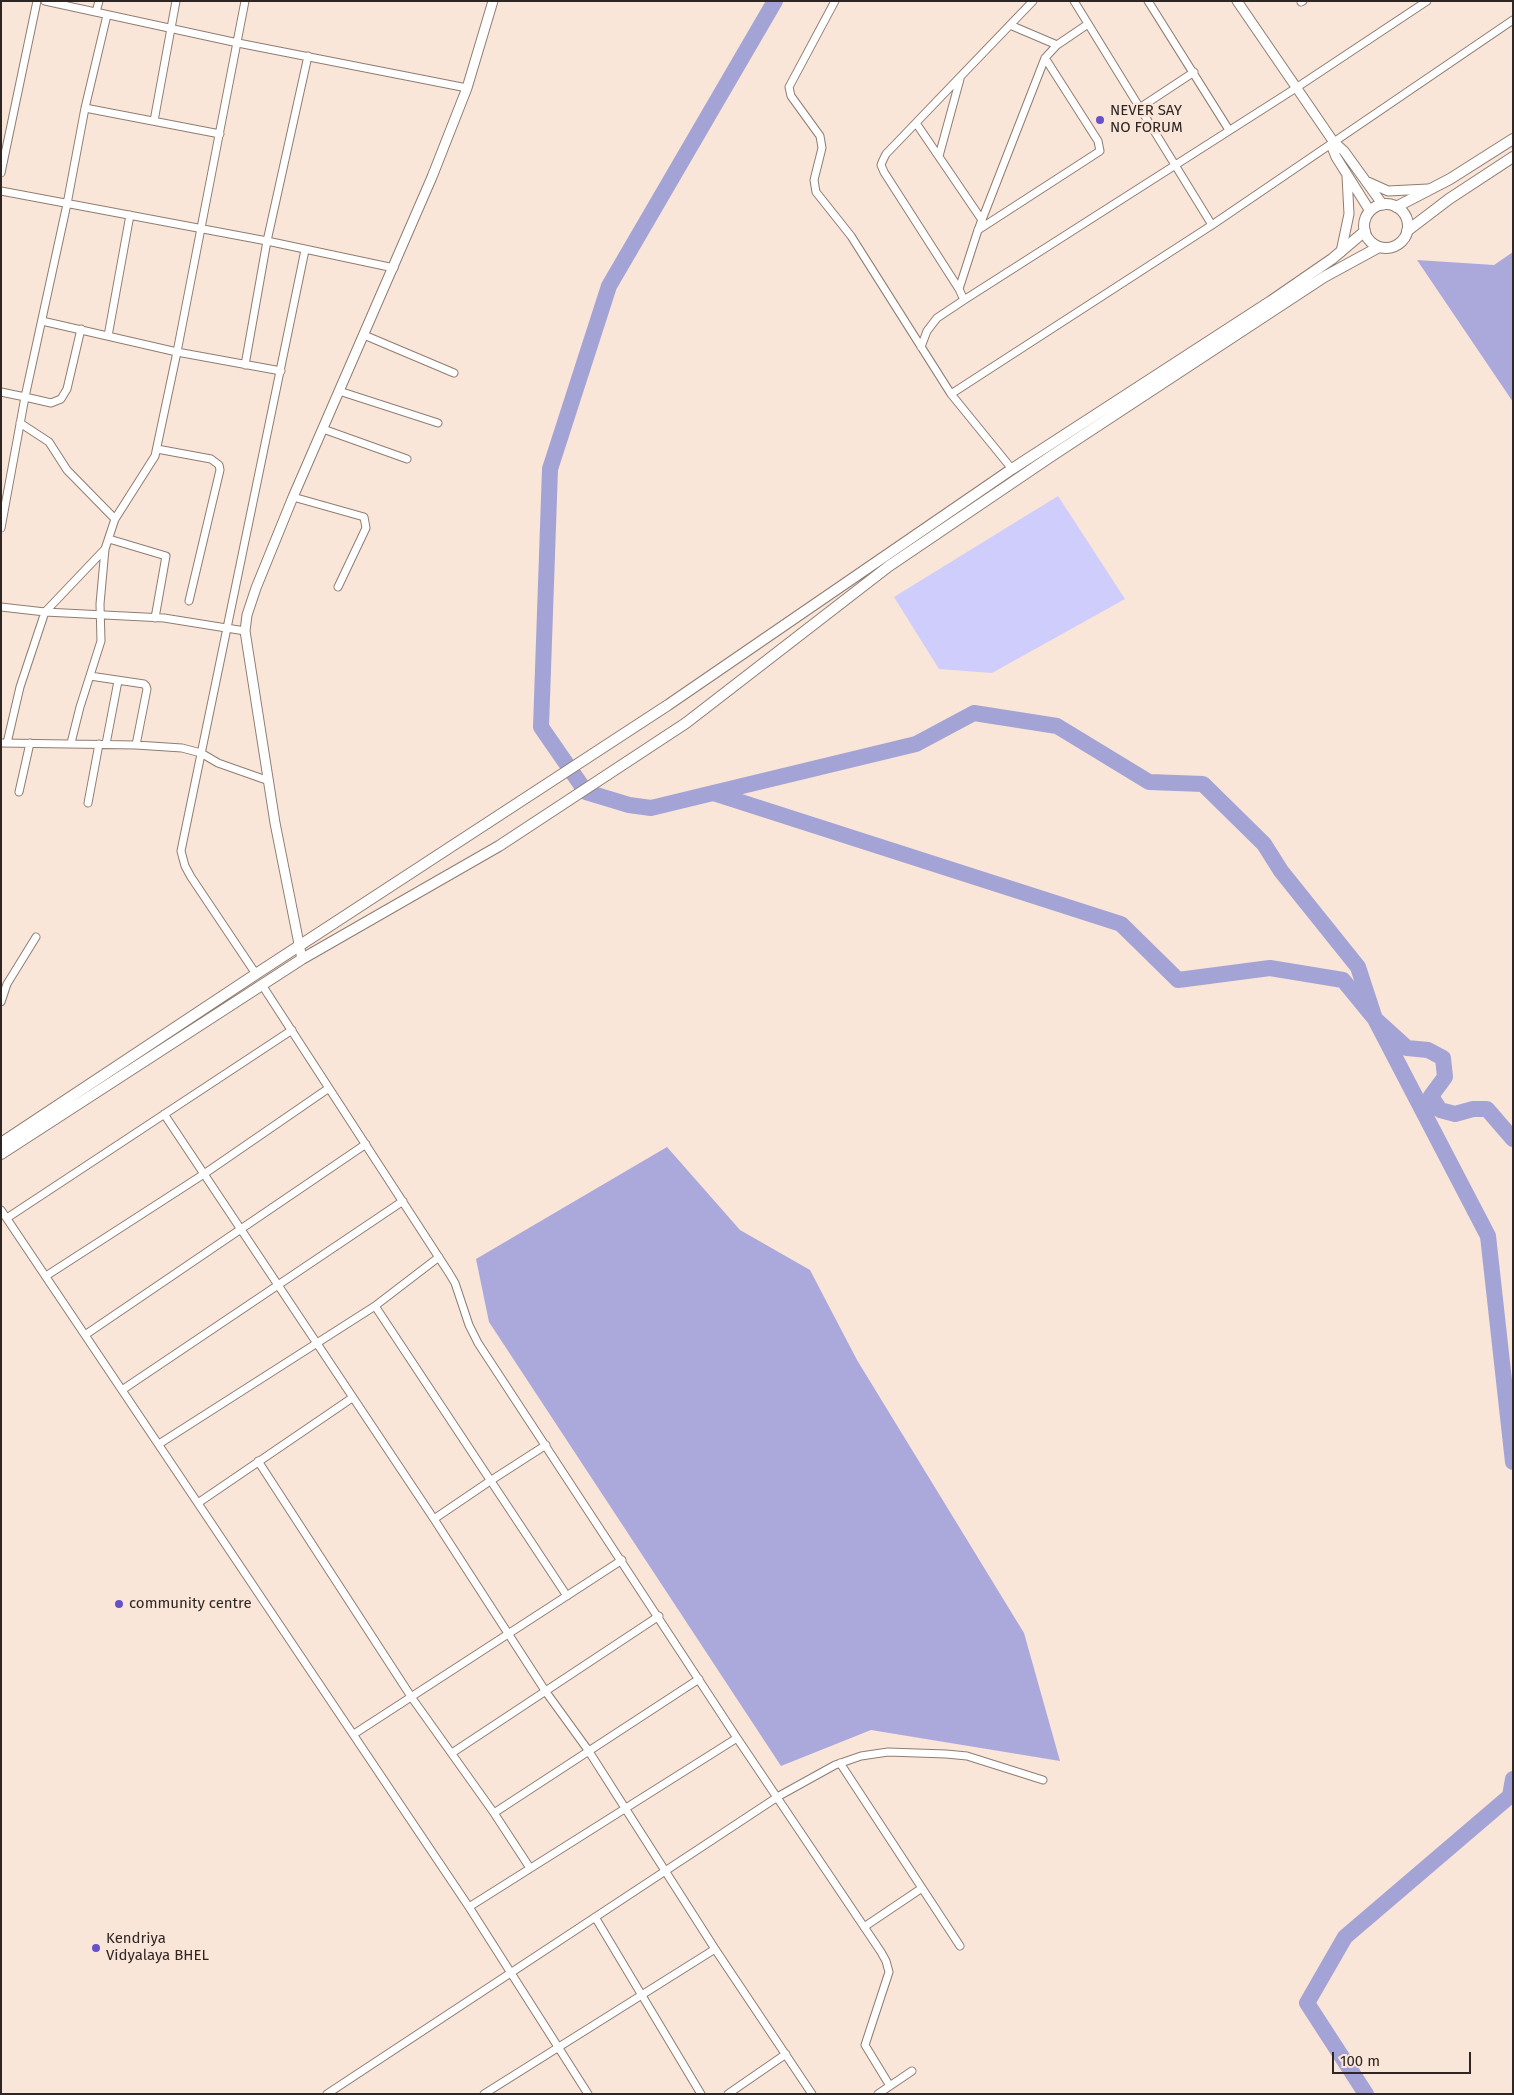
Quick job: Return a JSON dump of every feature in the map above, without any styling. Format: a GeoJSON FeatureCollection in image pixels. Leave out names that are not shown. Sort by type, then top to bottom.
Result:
{"type":"FeatureCollection","features":[{"type":"Feature","properties":{"kind":"main road"},"geometry":{"type":"LineString","coordinates":[[1379,247],[1372,243],[1365,231],[1366,217],[1370,211],[1383,205],[1396,207],[1434,188],[1513,139]]}},
{"type":"Feature","properties":{"kind":"main road"},"geometry":{"type":"LineString","coordinates":[[1,1154],[302,959],[481,857],[686,723],[889,566],[1053,455],[1324,277],[1379,247],[1393,247],[1400,243],[1407,231],[1433,210],[1513,157]]}},
{"type":"Feature","properties":{"kind":"main road"},"geometry":{"type":"LineString","coordinates":[[1396,207],[1406,217],[1407,231]]}},
{"type":"Feature","properties":{"kind":"main road"},"geometry":{"type":"LineString","coordinates":[[1,1143],[668,705],[1012,469],[1271,300],[1341,252],[1365,231]]}},
{"type":"Feature","properties":{"kind":"street"},"geometry":{"type":"LineString","coordinates":[[1,173],[37,1]]}},
{"type":"Feature","properties":{"kind":"street"},"geometry":{"type":"LineString","coordinates":[[45,1],[238,43],[467,88]]}},
{"type":"Feature","properties":{"kind":"street"},"geometry":{"type":"LineString","coordinates":[[96,12],[99,1]]}},
{"type":"Feature","properties":{"kind":"street"},"geometry":{"type":"LineString","coordinates":[[154,121],[176,1]]}},
{"type":"Feature","properties":{"kind":"street"},"geometry":{"type":"LineString","coordinates":[[71,744],[80,706],[101,640],[100,615],[108,539],[115,518],[151,462],[157,449],[245,1]]}},
{"type":"Feature","properties":{"kind":"street"},"geometry":{"type":"LineString","coordinates":[[302,959],[274,824],[245,631],[250,601],[322,429],[394,268],[467,88],[493,1]]}},
{"type":"Feature","properties":{"kind":"street"},"geometry":{"type":"LineString","coordinates":[[835,1],[793,79],[789,92],[820,136],[822,148],[814,180],[816,192],[852,236],[951,394],[1012,469]]}},
{"type":"Feature","properties":{"kind":"street"},"geometry":{"type":"LineString","coordinates":[[964,300],[959,289],[881,166],[886,154],[1033,1]]}},
{"type":"Feature","properties":{"kind":"street"},"geometry":{"type":"LineString","coordinates":[[1074,1],[1212,225]]}},
{"type":"Feature","properties":{"kind":"street"},"geometry":{"type":"LineString","coordinates":[[1148,1],[1229,130]]}},
{"type":"Feature","properties":{"kind":"street"},"geometry":{"type":"LineString","coordinates":[[1237,1],[1333,141],[1341,147],[1383,205]]}},
{"type":"Feature","properties":{"kind":"street"},"geometry":{"type":"LineString","coordinates":[[921,347],[927,331],[937,318],[1174,164],[1296,88],[1427,1]]}},
{"type":"Feature","properties":{"kind":"street"},"geometry":{"type":"LineString","coordinates":[[1,528],[25,397],[68,204],[85,108],[107,15]]}},
{"type":"Feature","properties":{"kind":"street"},"geometry":{"type":"LineString","coordinates":[[951,394],[1212,225],[1513,20]]}},
{"type":"Feature","properties":{"kind":"street"},"geometry":{"type":"LineString","coordinates":[[959,289],[978,230],[1045,58],[1058,45],[1088,24]]}},
{"type":"Feature","properties":{"kind":"street"},"geometry":{"type":"LineString","coordinates":[[1010,25],[1058,45]]}},
{"type":"Feature","properties":{"kind":"street"},"geometry":{"type":"LineString","coordinates":[[245,365],[267,241],[308,56]]}},
{"type":"Feature","properties":{"kind":"street"},"geometry":{"type":"LineString","coordinates":[[978,230],[1100,151],[1098,141],[1045,58]]}},
{"type":"Feature","properties":{"kind":"street"},"geometry":{"type":"LineString","coordinates":[[1141,107],[1194,72]]}},
{"type":"Feature","properties":{"kind":"street"},"geometry":{"type":"LineString","coordinates":[[939,156],[960,76]]}},
{"type":"Feature","properties":{"kind":"street"},"geometry":{"type":"LineString","coordinates":[[85,108],[220,134]]}},
{"type":"Feature","properties":{"kind":"street"},"geometry":{"type":"LineString","coordinates":[[916,123],[982,220]]}},
{"type":"Feature","properties":{"kind":"street"},"geometry":{"type":"LineString","coordinates":[[1333,141],[1333,152],[1370,211]]}},
{"type":"Feature","properties":{"kind":"street"},"geometry":{"type":"LineString","coordinates":[[1341,252],[1349,214],[1348,175]]}},
{"type":"Feature","properties":{"kind":"street"},"geometry":{"type":"LineString","coordinates":[[1366,181],[1388,191],[1434,188]]}},
{"type":"Feature","properties":{"kind":"street"},"geometry":{"type":"LineString","coordinates":[[1,191],[267,241],[394,268]]}},
{"type":"Feature","properties":{"kind":"street"},"geometry":{"type":"LineString","coordinates":[[108,336],[130,215]]}},
{"type":"Feature","properties":{"kind":"street"},"geometry":{"type":"LineString","coordinates":[[256,974],[191,877],[182,859],[181,851],[305,250]]}},
{"type":"Feature","properties":{"kind":"street"},"geometry":{"type":"LineString","coordinates":[[42,321],[177,352],[280,371]]}},
{"type":"Feature","properties":{"kind":"street"},"geometry":{"type":"LineString","coordinates":[[1,392],[52,403],[62,399],[67,389],[81,329]]}},
{"type":"Feature","properties":{"kind":"street"},"geometry":{"type":"LineString","coordinates":[[364,335],[454,373]]}},
{"type":"Feature","properties":{"kind":"street"},"geometry":{"type":"LineString","coordinates":[[339,391],[438,423]]}},
{"type":"Feature","properties":{"kind":"street"},"geometry":{"type":"LineString","coordinates":[[20,423],[49,442],[67,470],[115,518]]}},
{"type":"Feature","properties":{"kind":"street"},"geometry":{"type":"LineString","coordinates":[[322,429],[408,459]]}},
{"type":"Feature","properties":{"kind":"street"},"geometry":{"type":"LineString","coordinates":[[157,449],[211,459],[219,465],[220,470],[188,601]]}},
{"type":"Feature","properties":{"kind":"street"},"geometry":{"type":"LineString","coordinates":[[293,497],[364,517],[366,528],[338,587]]}},
{"type":"Feature","properties":{"kind":"street"},"geometry":{"type":"LineString","coordinates":[[108,539],[166,556],[155,618]]}},
{"type":"Feature","properties":{"kind":"street"},"geometry":{"type":"LineString","coordinates":[[106,549],[45,612],[4,743],[102,744],[182,748],[201,754],[218,764],[268,782]]}},
{"type":"Feature","properties":{"kind":"street"},"geometry":{"type":"LineString","coordinates":[[1,607],[45,612],[155,618],[245,631]]}},
{"type":"Feature","properties":{"kind":"street"},"geometry":{"type":"LineString","coordinates":[[90,676],[144,684],[147,689],[136,745]]}},
{"type":"Feature","properties":{"kind":"street"},"geometry":{"type":"LineString","coordinates":[[88,803],[118,681]]}},
{"type":"Feature","properties":{"kind":"street"},"geometry":{"type":"LineString","coordinates":[[20,792],[30,743]]}},
{"type":"Feature","properties":{"kind":"street"},"geometry":{"type":"LineString","coordinates":[[1,1002],[6,984],[36,937]]}},
{"type":"Feature","properties":{"kind":"street"},"geometry":{"type":"LineString","coordinates":[[262,985],[455,1282],[469,1325],[478,1343],[886,1961],[889,1972],[865,2045],[890,2086]]}},
{"type":"Feature","properties":{"kind":"street"},"geometry":{"type":"LineString","coordinates":[[7,1218],[292,1030]]}},
{"type":"Feature","properties":{"kind":"street"},"geometry":{"type":"LineString","coordinates":[[46,1276],[204,1174],[329,1088]]}},
{"type":"Feature","properties":{"kind":"street"},"geometry":{"type":"LineString","coordinates":[[164,1114],[434,1519],[546,1692],[588,1750],[715,1949],[812,2094]]}},
{"type":"Feature","properties":{"kind":"street"},"geometry":{"type":"LineString","coordinates":[[85,1335],[366,1144]]}},
{"type":"Feature","properties":{"kind":"street"},"geometry":{"type":"LineString","coordinates":[[122,1390],[403,1201]]}},
{"type":"Feature","properties":{"kind":"street"},"geometry":{"type":"LineString","coordinates":[[1,1210],[469,1907],[588,2094]]}},
{"type":"Feature","properties":{"kind":"street"},"geometry":{"type":"LineString","coordinates":[[159,1444],[315,1342],[375,1306],[439,1257]]}},
{"type":"Feature","properties":{"kind":"street"},"geometry":{"type":"LineString","coordinates":[[375,1306],[567,1596]]}},
{"type":"Feature","properties":{"kind":"street"},"geometry":{"type":"LineString","coordinates":[[198,1504],[352,1398]]}},
{"type":"Feature","properties":{"kind":"street"},"geometry":{"type":"LineString","coordinates":[[434,1519],[546,1445]]}},
{"type":"Feature","properties":{"kind":"street"},"geometry":{"type":"LineString","coordinates":[[258,1462],[412,1698],[494,1813],[530,1868]]}},
{"type":"Feature","properties":{"kind":"street"},"geometry":{"type":"LineString","coordinates":[[354,1734],[622,1560]]}},
{"type":"Feature","properties":{"kind":"street"},"geometry":{"type":"LineString","coordinates":[[452,1753],[659,1616]]}},
{"type":"Feature","properties":{"kind":"street"},"geometry":{"type":"LineString","coordinates":[[494,1813],[699,1679]]}},
{"type":"Feature","properties":{"kind":"street"},"geometry":{"type":"LineString","coordinates":[[469,1907],[737,1738]]}},
{"type":"Feature","properties":{"kind":"street"},"geometry":{"type":"LineString","coordinates":[[327,2094],[778,1796],[819,1772],[861,1756],[888,1752],[946,1754],[967,1756],[1043,1780]]}},
{"type":"Feature","properties":{"kind":"street"},"geometry":{"type":"LineString","coordinates":[[840,1763],[960,1946]]}},
{"type":"Feature","properties":{"kind":"street"},"geometry":{"type":"LineString","coordinates":[[864,1927],[922,1888]]}},
{"type":"Feature","properties":{"kind":"street"},"geometry":{"type":"LineString","coordinates":[[595,1917],[701,2094]]}},
{"type":"Feature","properties":{"kind":"street"},"geometry":{"type":"LineString","coordinates":[[484,2094],[715,1949]]}},
{"type":"Feature","properties":{"kind":"street"},"geometry":{"type":"LineString","coordinates":[[728,2094],[786,2054]]}},
{"type":"Feature","properties":{"kind":"street"},"geometry":{"type":"LineString","coordinates":[[878,2094],[912,2071]]}},
{"type":"Feature","properties":{"kind":"shaded area"},"geometry":{"type":"Polygon","coordinates":[[[1513,252],[1513,402],[1417,260],[1494,265],[1513,252]]]}},
{"type":"Feature","properties":{"kind":"shaded area"},"geometry":{"type":"Polygon","coordinates":[[[1058,496],[1125,599],[992,673],[939,669],[894,597],[1058,496]]]}},
{"type":"Feature","properties":{"kind":"shaded area"},"geometry":{"type":"Polygon","coordinates":[[[667,1147],[740,1230],[810,1270],[857,1360],[1024,1633],[1060,1761],[871,1730],[781,1766],[489,1322],[476,1259],[667,1147]]]}},
{"type":"Feature","properties":{"kind":"waterway"},"geometry":{"type":"LineString","coordinates":[[775,1],[609,286],[550,469],[541,727],[586,792],[629,805],[651,808],[916,744],[974,713],[1057,726],[1149,782],[1203,784],[1264,844],[1281,871],[1358,967],[1375,1019],[1407,1048],[1428,1050],[1443,1058],[1445,1077],[1431,1096],[1440,1110],[1455,1114],[1473,1109],[1487,1109],[1513,1139]]}},
{"type":"Feature","properties":{"kind":"waterway"},"geometry":{"type":"LineString","coordinates":[[713,793],[1121,924],[1178,980],[1270,968],[1343,980],[1375,1019],[1488,1236],[1513,1462]]}},
{"type":"Feature","properties":{"kind":"waterway"},"geometry":{"type":"LineString","coordinates":[[1366,2094],[1307,2003],[1345,1937],[1510,1796],[1513,1779]]}},
{"type":"Feature","properties":{"kind":"place","name":"NEVER SAY NO FORUM"},"geometry":{"type":"Point","coordinates":[1100,120]}},
{"type":"Feature","properties":{"kind":"place","name":"community centre"},"geometry":{"type":"Point","coordinates":[119,1604]}},
{"type":"Feature","properties":{"kind":"place","name":"Kendriya Vidyalaya BHEL"},"geometry":{"type":"Point","coordinates":[96,1948]}}]}
